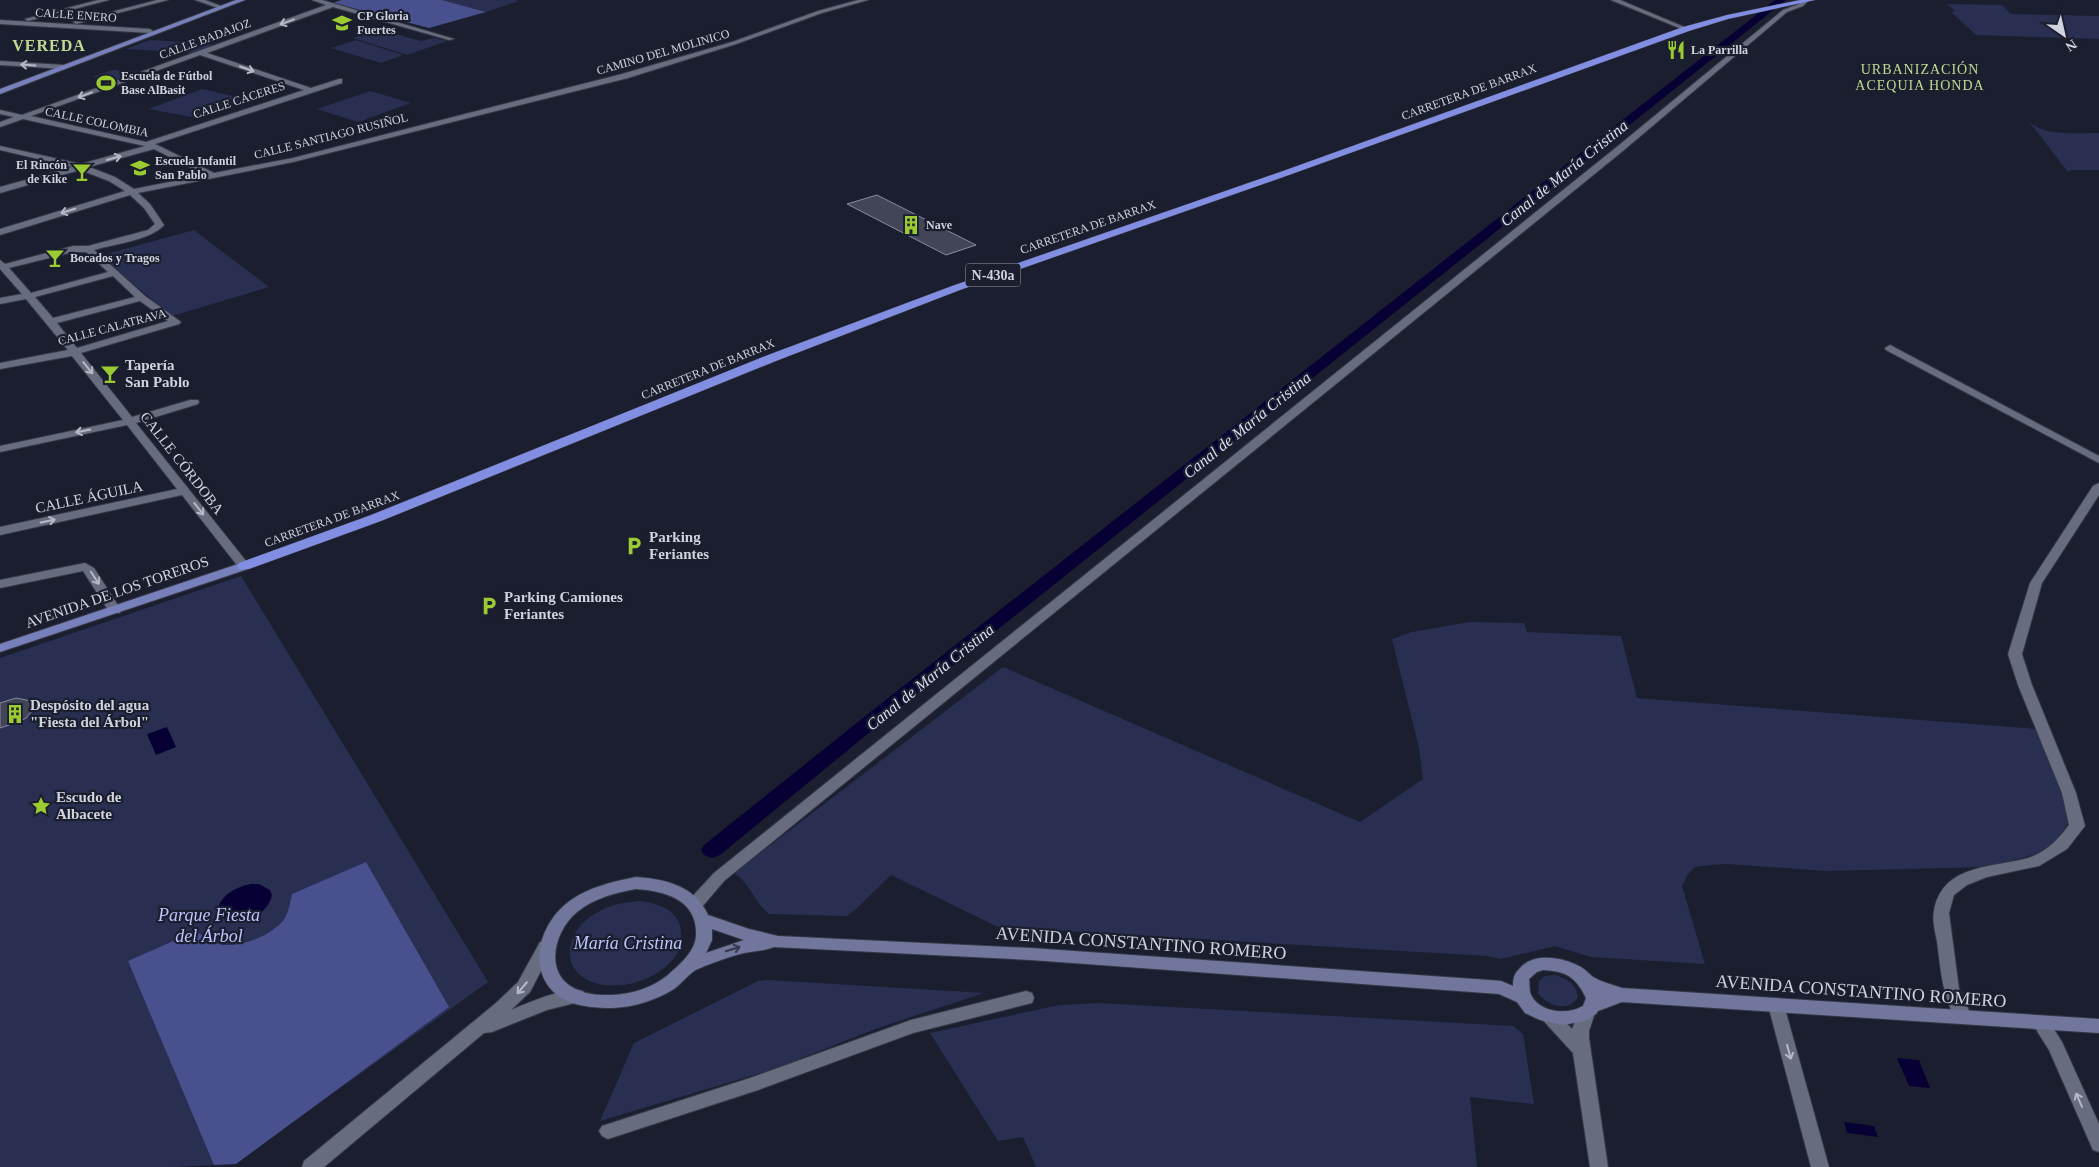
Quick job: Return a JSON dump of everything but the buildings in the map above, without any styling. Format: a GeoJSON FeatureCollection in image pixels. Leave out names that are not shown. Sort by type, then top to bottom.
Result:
{"type":"FeatureCollection","features":[{"type":"Feature","properties":{"kind":"highway","name":"CARRETERA DE BARRAX"},"geometry":{"type":"LineString","coordinates":[[244,566],[376,518],[763,361],[956,288],[1243,188],[1686,29],[1727,17],[1808,0]]}},
{"type":"Feature","properties":{"kind":"main road"},"geometry":{"type":"LineString","coordinates":[[60,67],[233,0]]}},
{"type":"Feature","properties":{"kind":"main road"},"geometry":{"type":"LineString","coordinates":[[0,90],[242,0]]}},
{"type":"Feature","properties":{"kind":"main road","name":"AVENIDA DE LOS TOREROS"},"geometry":{"type":"LineString","coordinates":[[0,648],[244,566]]}},
{"type":"Feature","properties":{"kind":"street"},"geometry":{"type":"LineString","coordinates":[[14,22],[106,0]]}},
{"type":"Feature","properties":{"kind":"street"},"geometry":{"type":"LineString","coordinates":[[64,25],[166,0]]}},
{"type":"Feature","properties":{"kind":"street"},"geometry":{"type":"LineString","coordinates":[[198,0],[218,6]]}},
{"type":"Feature","properties":{"kind":"street"},"geometry":{"type":"LineString","coordinates":[[315,0],[451,39]]}},
{"type":"Feature","properties":{"kind":"street","name":"CAMINO DEL MOLINICO"},"geometry":{"type":"LineString","coordinates":[[465,116],[683,60],[820,12],[866,0]]}},
{"type":"Feature","properties":{"kind":"street"},"geometry":{"type":"LineString","coordinates":[[1614,0],[1686,29]]}},
{"type":"Feature","properties":{"kind":"street"},"geometry":{"type":"LineString","coordinates":[[695,904],[719,877],[1621,148],[1785,11],[1808,0]]}},
{"type":"Feature","properties":{"kind":"street","name":"CALLE BADAJOZ"},"geometry":{"type":"LineString","coordinates":[[0,126],[333,5]]}},
{"type":"Feature","properties":{"kind":"street","name":"CALLE ENERO"},"geometry":{"type":"LineString","coordinates":[[0,22],[150,31]]}},
{"type":"Feature","properties":{"kind":"street"},"geometry":{"type":"LineString","coordinates":[[201,53],[311,90]]}},
{"type":"Feature","properties":{"kind":"street"},"geometry":{"type":"LineString","coordinates":[[0,63],[60,67]]}},
{"type":"Feature","properties":{"kind":"street","name":"CALLE CÁCERES"},"geometry":{"type":"LineString","coordinates":[[1,189],[151,145],[339,81]]}},
{"type":"Feature","properties":{"kind":"street","name":"CALLE COLOMBIA"},"geometry":{"type":"LineString","coordinates":[[0,112],[151,145],[213,176]]}},
{"type":"Feature","properties":{"kind":"street","name":"CALLE SANTIAGO RUSIÑOL"},"geometry":{"type":"LineString","coordinates":[[0,232],[132,192],[293,160],[465,116]]}},
{"type":"Feature","properties":{"kind":"street"},"geometry":{"type":"LineString","coordinates":[[0,148],[84,166],[132,192],[150,207],[160,225],[151,232],[88,249],[73,250],[1,265]]}},
{"type":"Feature","properties":{"kind":"street","name":"CALLE CALATRAVA"},"geometry":{"type":"LineString","coordinates":[[0,366],[75,352],[176,322],[142,298],[88,249]]}},
{"type":"Feature","properties":{"kind":"street","name":"CALLE CÓRDOBA"},"geometry":{"type":"LineString","coordinates":[[1,265],[51,322],[131,421],[244,566]]}},
{"type":"Feature","properties":{"kind":"street"},"geometry":{"type":"LineString","coordinates":[[0,301],[29,296],[114,273]]}},
{"type":"Feature","properties":{"kind":"street"},"geometry":{"type":"LineString","coordinates":[[51,322],[142,298]]}},
{"type":"Feature","properties":{"kind":"street"},"geometry":{"type":"LineString","coordinates":[[1890,348],[2099,460]]}},
{"type":"Feature","properties":{"kind":"street"},"geometry":{"type":"LineString","coordinates":[[0,449],[131,421],[194,402]]}},
{"type":"Feature","properties":{"kind":"street"},"geometry":{"type":"LineString","coordinates":[[1963,1017],[1951,989],[1941,913],[1947,892],[1961,881],[1984,872],[2034,862],[2062,845],[2077,826],[2069,793],[2024,685],[2015,654],[2036,583],[2099,486]]}},
{"type":"Feature","properties":{"kind":"street","name":"CALLE ÁGUILA"},"geometry":{"type":"LineString","coordinates":[[0,531],[185,491]]}},
{"type":"Feature","properties":{"kind":"street"},"geometry":{"type":"LineString","coordinates":[[0,584],[84,567],[90,571],[115,610]]}},
{"type":"Feature","properties":{"kind":"street"},"geometry":{"type":"LineString","coordinates":[[311,1167],[477,1031],[524,987],[554,927],[568,910],[588,896],[612,887],[636,883],[660,885],[680,892],[695,904],[704,925],[703,942],[690,966],[660,990],[636,999],[610,1002],[585,1000],[577,996],[557,984],[549,973],[545,960],[546,946]]}},
{"type":"Feature","properties":{"kind":"street","name":"AVENIDA CONSTANTINO ROMERO"},"geometry":{"type":"LineString","coordinates":[[702,919],[747,936],[778,942],[1031,954],[1500,988],[1523,997]]}},
{"type":"Feature","properties":{"kind":"street","name":"AVENIDA CONSTANTINO ROMERO"},"geometry":{"type":"LineString","coordinates":[[690,966],[740,947],[778,942]]}},
{"type":"Feature","properties":{"kind":"street"},"geometry":{"type":"LineString","coordinates":[[1500,988],[1521,977],[1532,967],[1554,964],[1578,973],[1592,989],[1594,998],[1580,1031],[1599,1167]]}},
{"type":"Feature","properties":{"kind":"street"},"geometry":{"type":"LineString","coordinates":[[1521,977],[1520,988],[1523,997],[1537,1011],[1549,1017],[1562,1020],[1574,1019],[1590,1009]]}},
{"type":"Feature","properties":{"kind":"street","name":"AVENIDA CONSTANTINO ROMERO"},"geometry":{"type":"LineString","coordinates":[[1586,981],[1621,995],[2099,1026]]}},
{"type":"Feature","properties":{"kind":"street","name":"AVENIDA CONSTANTINO ROMERO"},"geometry":{"type":"LineString","coordinates":[[1590,1009],[1621,995]]}},
{"type":"Feature","properties":{"kind":"street"},"geometry":{"type":"LineString","coordinates":[[477,1031],[544,1004],[577,996]]}},
{"type":"Feature","properties":{"kind":"street"},"geometry":{"type":"LineString","coordinates":[[608,1131],[752,1086],[911,1027],[1026,998]]}},
{"type":"Feature","properties":{"kind":"street"},"geometry":{"type":"LineString","coordinates":[[1776,1005],[1820,1167]]}},
{"type":"Feature","properties":{"kind":"street"},"geometry":{"type":"LineString","coordinates":[[1549,1017],[1581,1048]]}},
{"type":"Feature","properties":{"kind":"street"},"geometry":{"type":"LineString","coordinates":[[2041,1023],[2056,1048],[2099,1144]]}},
{"type":"Feature","properties":{"kind":"green space"},"geometry":{"type":"Polygon","coordinates":[[[442,0],[515,0],[519,1],[486,12],[442,0]]]}},
{"type":"Feature","properties":{"kind":"green space"},"geometry":{"type":"Polygon","coordinates":[[[1947,4],[2002,5],[2011,14],[2099,16],[2099,39],[1976,35],[1951,12],[1955,11],[1947,4]]]}},
{"type":"Feature","properties":{"kind":"green space"},"geometry":{"type":"Polygon","coordinates":[[[385,28],[390,30],[388,32],[421,41],[434,38],[447,41],[407,55],[353,38],[385,28]]]}},
{"type":"Feature","properties":{"kind":"green space"},"geometry":{"type":"Polygon","coordinates":[[[150,40],[215,45],[194,53],[126,49],[150,40]]]}},
{"type":"Feature","properties":{"kind":"green space"},"geometry":{"type":"Polygon","coordinates":[[[356,40],[403,55],[381,63],[331,48],[356,40]]]}},
{"type":"Feature","properties":{"kind":"green space"},"geometry":{"type":"Polygon","coordinates":[[[113,70],[140,72],[119,79],[91,77],[113,70]]]}},
{"type":"Feature","properties":{"kind":"green space"},"geometry":{"type":"Polygon","coordinates":[[[202,89],[246,99],[196,118],[149,109],[202,89]]]}},
{"type":"Feature","properties":{"kind":"green space"},"geometry":{"type":"Polygon","coordinates":[[[370,91],[411,103],[358,122],[317,109],[370,91]]]}},
{"type":"Feature","properties":{"kind":"green space"},"geometry":{"type":"Polygon","coordinates":[[[2027,119],[2034,125],[2051,132],[2099,133],[2099,170],[2072,170],[2068,172],[2027,119]]]}},
{"type":"Feature","properties":{"kind":"green space"},"geometry":{"type":"Polygon","coordinates":[[[194,230],[269,287],[172,316],[99,256],[194,230]]]}},
{"type":"Feature","properties":{"kind":"green space","name":"Parque Fiesta del Árbol"},"geometry":{"type":"Polygon","coordinates":[[[241,576],[488,982],[235,1164],[173,1167],[0,1167],[0,658],[241,576]]]}},
{"type":"Feature","properties":{"kind":"green space"},"geometry":{"type":"Polygon","coordinates":[[[1469,622],[1524,623],[1527,632],[1621,636],[1637,698],[2036,729],[2067,802],[2068,822],[2061,838],[2040,853],[1988,867],[1826,871],[1727,864],[1695,867],[1688,874],[1682,886],[1705,964],[1591,957],[1555,946],[1501,959],[1487,956],[998,927],[891,875],[847,916],[769,914],[740,877],[734,873],[1003,667],[1360,822],[1423,779],[1419,748],[1392,639],[1412,632],[1469,622]]]}},
{"type":"Feature","properties":{"kind":"green space","name":"María Cristina"},"geometry":{"type":"Polygon","coordinates":[[[641,901],[665,908],[676,917],[681,931],[681,941],[675,957],[663,969],[641,981],[613,986],[588,981],[574,968],[571,960],[571,941],[575,932],[586,920],[608,907],[621,903],[641,901]]]}},
{"type":"Feature","properties":{"kind":"green space"},"geometry":{"type":"Polygon","coordinates":[[[1555,975],[1567,980],[1577,992],[1578,997],[1569,1005],[1558,1006],[1552,1004],[1538,993],[1539,981],[1545,976],[1555,975]]]}},
{"type":"Feature","properties":{"kind":"green space"},"geometry":{"type":"Polygon","coordinates":[[[769,980],[984,993],[878,1028],[771,1070],[600,1121],[634,1043],[758,981],[769,980]]]}},
{"type":"Feature","properties":{"kind":"green space"},"geometry":{"type":"Polygon","coordinates":[[[1099,1003],[1513,1026],[1523,1034],[1534,1104],[1470,1097],[1477,1167],[1036,1167],[1023,1137],[998,1141],[930,1033],[1059,1005],[1099,1003]]]}},
{"type":"Feature","properties":{"kind":"shaded area"},"geometry":{"type":"Polygon","coordinates":[[[341,0],[442,0],[486,12],[429,28],[333,3],[341,0]]]}},
{"type":"Feature","properties":{"kind":"shaded area"},"geometry":{"type":"Polygon","coordinates":[[[167,727],[176,747],[156,755],[147,734],[167,727]]]}},
{"type":"Feature","properties":{"kind":"shaded area"},"geometry":{"type":"Polygon","coordinates":[[[366,862],[449,1007],[236,1164],[214,1165],[128,961],[196,931],[212,942],[224,945],[254,940],[275,928],[283,920],[292,894],[366,862]]]}},
{"type":"Feature","properties":{"kind":"shaded area"},"geometry":{"type":"Polygon","coordinates":[[[251,884],[259,884],[270,890],[272,895],[265,909],[252,918],[244,920],[228,920],[221,917],[218,907],[227,894],[251,884]]]}},
{"type":"Feature","properties":{"kind":"shaded area"},"geometry":{"type":"Polygon","coordinates":[[[1897,1058],[1919,1060],[1930,1088],[1909,1086],[1897,1058]]]}},
{"type":"Feature","properties":{"kind":"shaded area"},"geometry":{"type":"Polygon","coordinates":[[[1844,1122],[1874,1126],[1878,1137],[1847,1133],[1844,1122]]]}},
{"type":"Feature","properties":{"kind":"waterway","name":"Canal de María Cristina"},"geometry":{"type":"LineString","coordinates":[[712,850],[885,710],[1781,0]]}},
{"type":"Feature","properties":{"kind":"place","name":"CP Gloria Fuertes"},"geometry":{"type":"Point","coordinates":[342,23]}},
{"type":"Feature","properties":{"kind":"place","name":"La Parrilla"},"geometry":{"type":"Point","coordinates":[1676,50]}},
{"type":"Feature","properties":{"kind":"place","name":"Escuela de Fútbol Base AlBasit"},"geometry":{"type":"Point","coordinates":[106,83]}},
{"type":"Feature","properties":{"kind":"place","name":"Escuela Infantil San Pablo"},"geometry":{"type":"Point","coordinates":[140,168]}},
{"type":"Feature","properties":{"kind":"place","name":"El Rincón de Kike"},"geometry":{"type":"Point","coordinates":[82,172]}},
{"type":"Feature","properties":{"kind":"place","name":"Nave"},"geometry":{"type":"Point","coordinates":[911,225]}},
{"type":"Feature","properties":{"kind":"place","name":"Bocados y Tragos"},"geometry":{"type":"Point","coordinates":[55,258]}},
{"type":"Feature","properties":{"kind":"place","name":"Tapería San Pablo"},"geometry":{"type":"Point","coordinates":[110,374]}},
{"type":"Feature","properties":{"kind":"place","name":"Parking Feriantes"},"geometry":{"type":"Point","coordinates":[634,546]}},
{"type":"Feature","properties":{"kind":"place","name":"Parking Camiones Feriantes"},"geometry":{"type":"Point","coordinates":[489,606]}},
{"type":"Feature","properties":{"kind":"place","name":"Despósito del agua \"Fiesta del Árbol\""},"geometry":{"type":"Point","coordinates":[15,714]}},
{"type":"Feature","properties":{"kind":"place","name":"Escudo de Albacete"},"geometry":{"type":"Point","coordinates":[41,806]}},
{"type":"Feature","properties":{"kind":"district","name":"VEREDA"},"geometry":{"type":"Point","coordinates":[49,45]}},
{"type":"Feature","properties":{"kind":"district","name":"URBANIZACIÓN ACEQUIA HONDA"},"geometry":{"type":"Point","coordinates":[1920,78]}}]}
